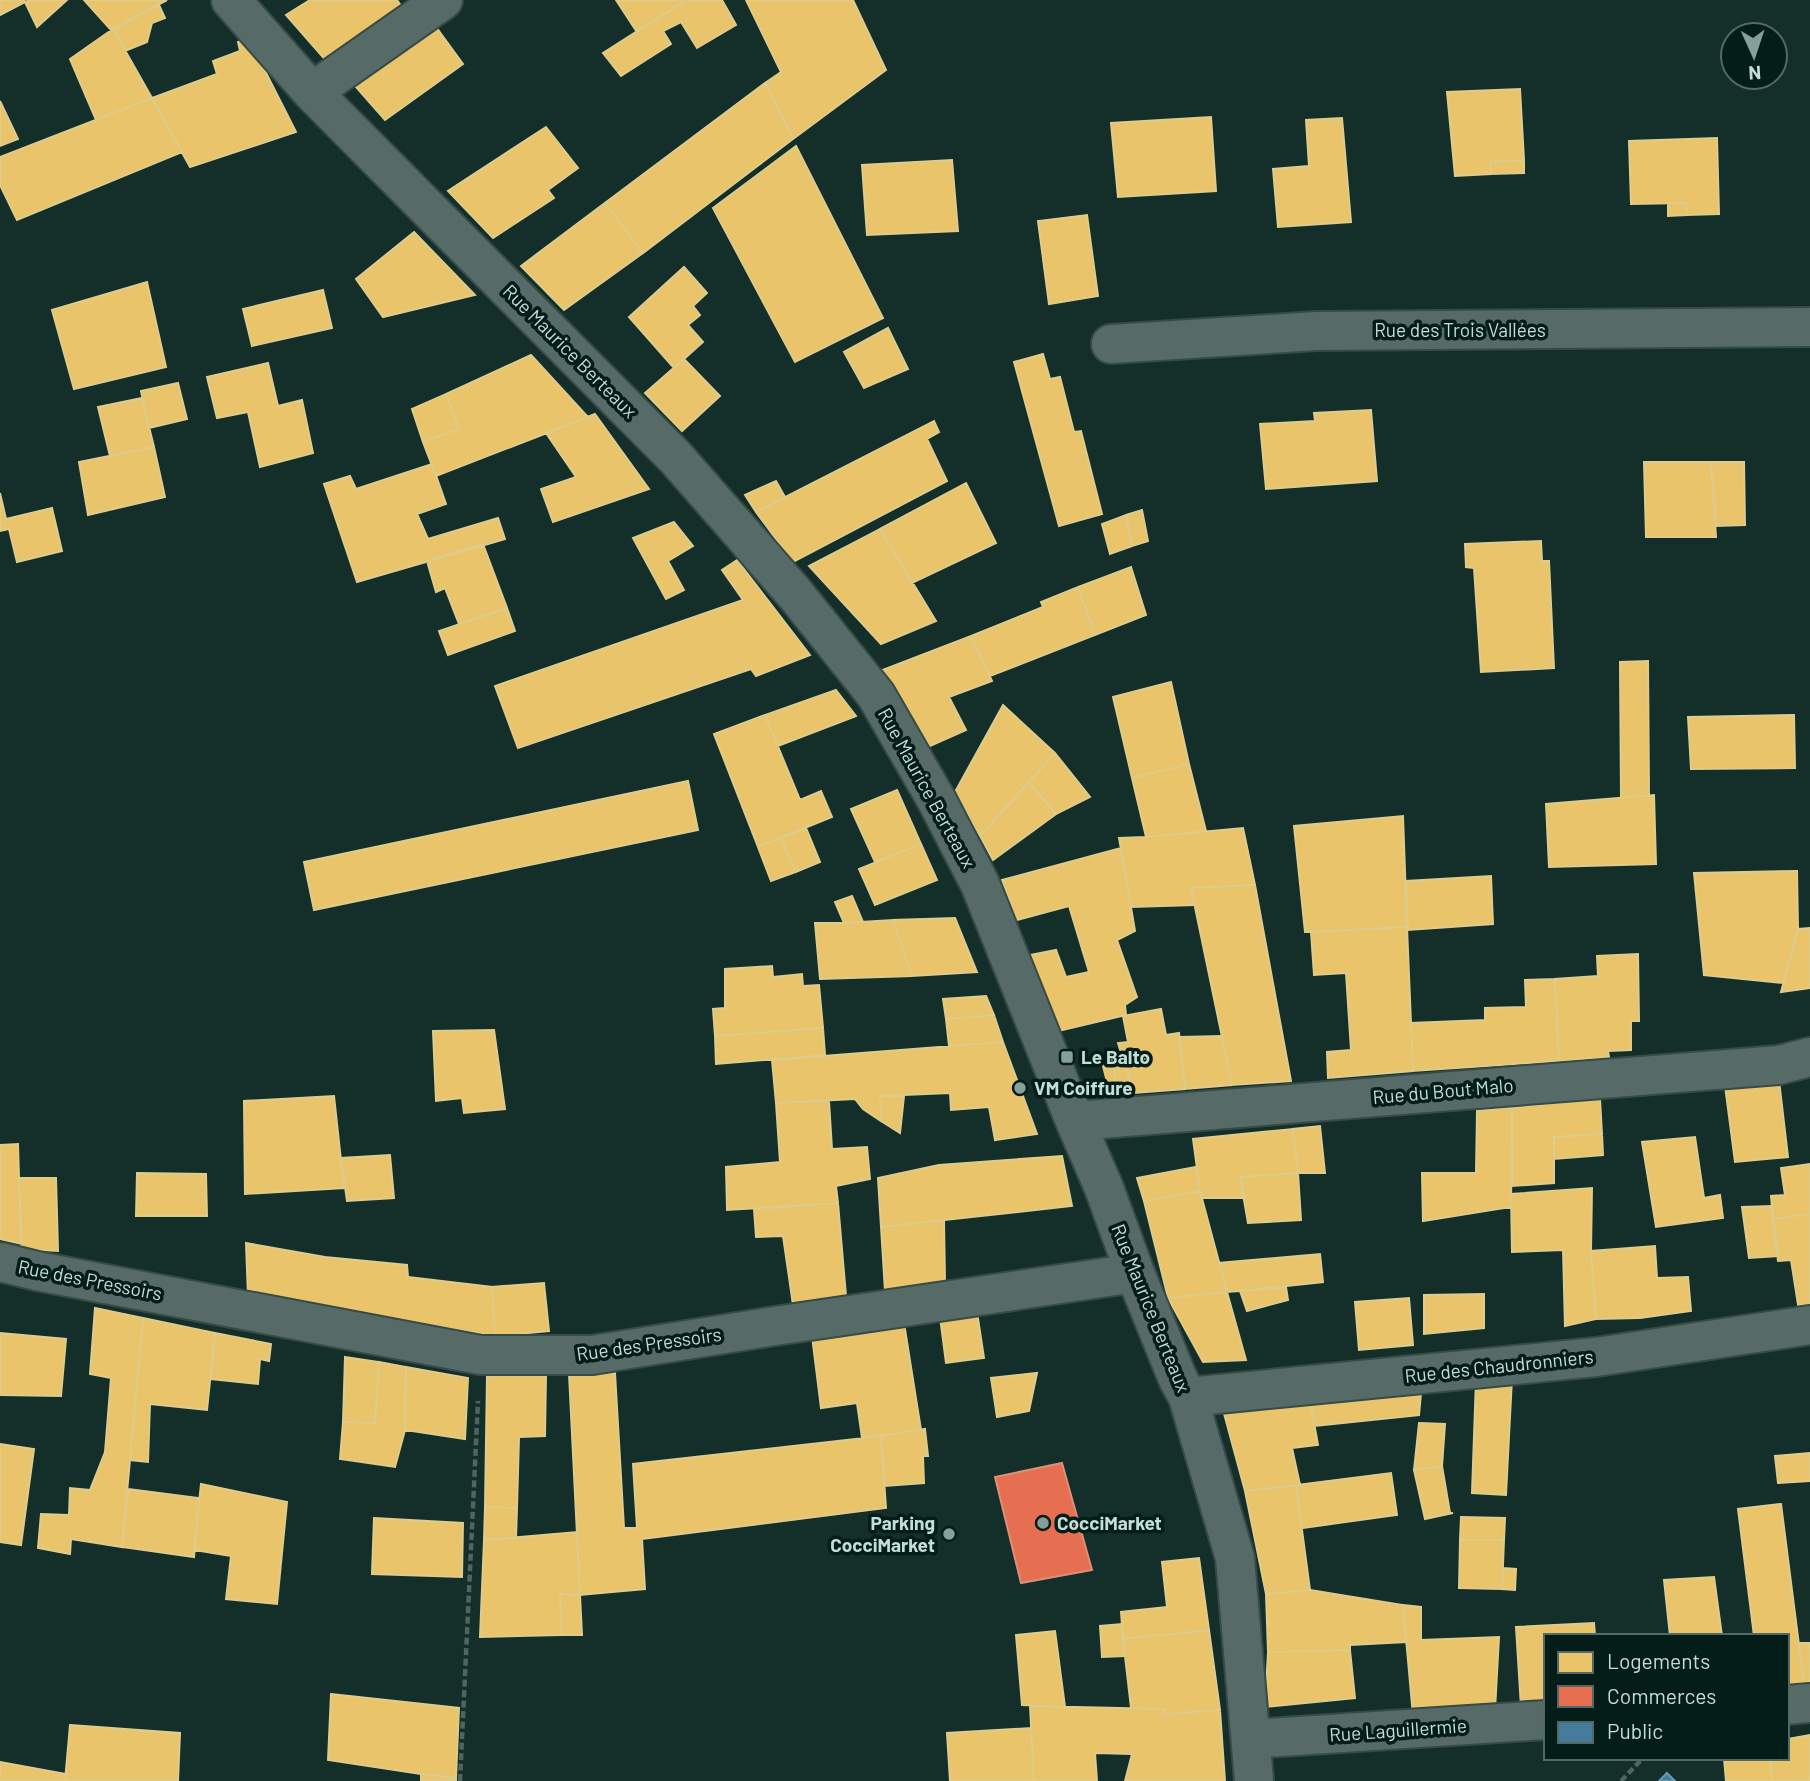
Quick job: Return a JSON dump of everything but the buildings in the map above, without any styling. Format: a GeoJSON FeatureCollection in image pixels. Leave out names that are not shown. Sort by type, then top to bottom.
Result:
{"type":"FeatureCollection","features":[{"type":"Feature","properties":{"kind":"street","name":"Rue Maurice Berteaux"},"geometry":{"type":"LineString","coordinates":[[232,0],[312,92],[676,458],[796,595],[876,695],[936,799],[980,884],[1104,1188],[1178,1379],[1188,1396],[1234,1558],[1254,1781]]}},
{"type":"Feature","properties":{"kind":"street"},"geometry":{"type":"LineString","coordinates":[[312,92],[443,0]]}},
{"type":"Feature","properties":{"kind":"street","name":"Rue des Trois Vallées"},"geometry":{"type":"LineString","coordinates":[[1111,344],[1317,331],[1810,327]]}},
{"type":"Feature","properties":{"kind":"street","name":"Rue du Bout Malo"},"geometry":{"type":"LineString","coordinates":[[1075,1121],[1779,1065],[1810,1057]]}},
{"type":"Feature","properties":{"kind":"street","name":"Rue des Pressoirs"},"geometry":{"type":"LineString","coordinates":[[0,1262],[480,1355],[592,1355],[1135,1273]]}},
{"type":"Feature","properties":{"kind":"street","name":"Rue des Chaudronniers"},"geometry":{"type":"LineString","coordinates":[[1188,1396],[1595,1357],[1810,1325]]}},
{"type":"Feature","properties":{"kind":"street"},"geometry":{"type":"LineString","coordinates":[[1789,1705],[1810,1703]]}},
{"type":"Feature","properties":{"kind":"street","name":"Rue Laguillermie"},"geometry":{"type":"LineString","coordinates":[[1251,1739],[1544,1720]]}},
{"type":"Feature","properties":{"kind":"path"},"geometry":{"type":"LineString","coordinates":[[460,1781],[480,1355]]}},
{"type":"Feature","properties":{"kind":"path"},"geometry":{"type":"LineString","coordinates":[[1621,1781],[1641,1760]]}},
{"type":"Feature","properties":{"kind":"place","name":"Le Balto"},"geometry":{"type":"Point","coordinates":[1067,1057]}},
{"type":"Feature","properties":{"kind":"place","name":"VM Coiffure"},"geometry":{"type":"Point","coordinates":[1020,1088]}},
{"type":"Feature","properties":{"kind":"place","name":"CocciMarket"},"geometry":{"type":"Point","coordinates":[1043,1523]}},
{"type":"Feature","properties":{"kind":"place","name":"Parking CocciMarket"},"geometry":{"type":"Point","coordinates":[949,1534]}}]}
